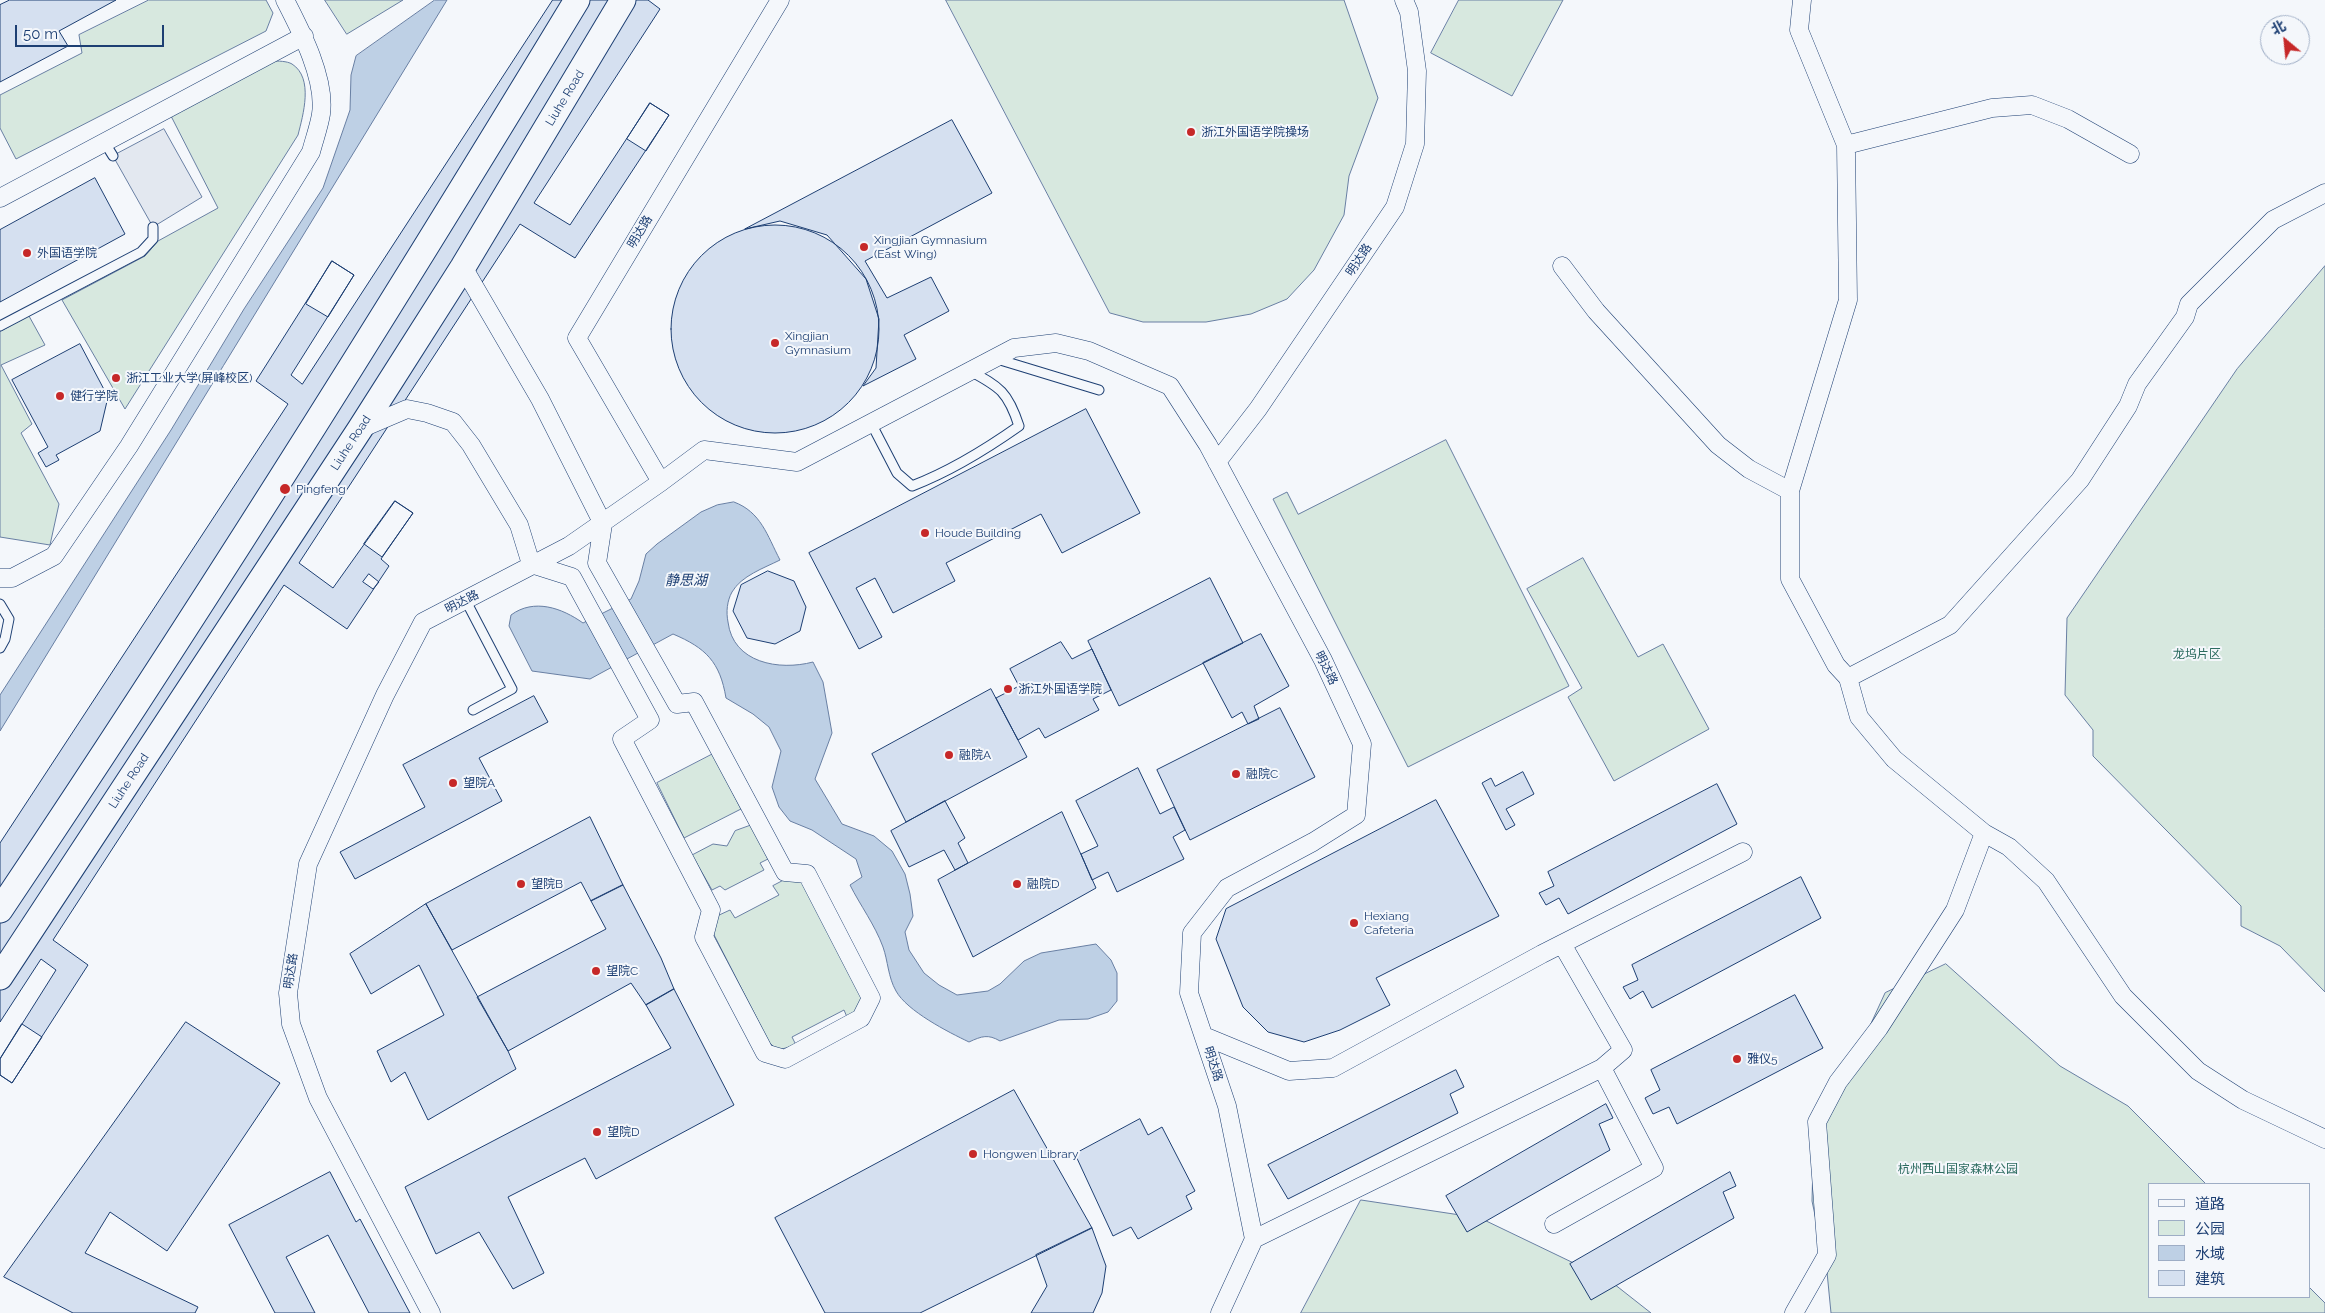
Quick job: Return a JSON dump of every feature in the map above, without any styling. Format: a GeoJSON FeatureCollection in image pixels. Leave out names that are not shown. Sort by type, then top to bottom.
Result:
{"type":"FeatureCollection","features":[{"type":"Feature","properties":{"kind":"main road"},"geometry":{"type":"LineString","coordinates":[[0,910],[68,809],[294,458],[577,0]]}},
{"type":"Feature","properties":{"kind":"main road","name":"Liuhe Road"},"geometry":{"type":"LineString","coordinates":[[0,977],[360,429],[463,267],[623,0]]}},
{"type":"Feature","properties":{"kind":"street"},"geometry":{"type":"LineString","coordinates":[[0,578],[12,578],[54,556],[129,446],[311,152],[321,113],[318,78],[304,36],[285,0]]}},
{"type":"Feature","properties":{"kind":"street","name":"明达路"},"geometry":{"type":"LineString","coordinates":[[431,1313],[318,1098],[291,1024],[288,993],[308,864],[385,695],[423,622],[466,601],[531,564],[569,546],[662,482],[577,338],[780,0]]}},
{"type":"Feature","properties":{"kind":"street","name":"明达路"},"geometry":{"type":"LineString","coordinates":[[1254,1238],[1227,1106],[1190,993],[1192,934],[1227,888],[1313,842],[1356,814],[1362,744],[1323,660],[1217,462],[1258,409],[1395,207],[1415,144],[1417,71],[1409,12],[1404,0]]}},
{"type":"Feature","properties":{"kind":"street"},"geometry":{"type":"LineString","coordinates":[[1802,0],[1799,30],[1846,145],[1848,300],[1790,491],[1790,579],[1836,665],[1848,678],[1859,717],[1894,759],[1984,833],[2009,847],[2046,881],[2123,996],[2198,1071],[2243,1100],[2325,1139]]}},
{"type":"Feature","properties":{"kind":"street"},"geometry":{"type":"LineString","coordinates":[[1,194],[109,149],[304,36]]}},
{"type":"Feature","properties":{"kind":"street"},"geometry":{"type":"LineString","coordinates":[[1846,145],[1992,108],[2032,105],[2068,119],[2130,154]]}},
{"type":"Feature","properties":{"kind":"street"},"geometry":{"type":"LineString","coordinates":[[1848,678],[1950,625],[2080,480],[2128,406],[2137,384],[2185,317],[2189,304],[2273,220],[2325,194]]}},
{"type":"Feature","properties":{"kind":"street"},"geometry":{"type":"LineString","coordinates":[[1562,266],[1596,311],[1718,445],[1749,469],[1790,491]]}},
{"type":"Feature","properties":{"kind":"street"},"geometry":{"type":"LineString","coordinates":[[360,429],[407,410],[427,413],[453,422],[471,445],[519,524],[531,564],[572,577],[650,720],[622,739],[711,910],[704,937],[765,1053],[785,1058],[862,1018],[871,998],[806,874],[784,872],[694,702],[677,704],[597,563],[603,524],[540,399],[463,267]]}},
{"type":"Feature","properties":{"kind":"street"},"geometry":{"type":"LineString","coordinates":[[662,482],[704,450],[797,462],[1014,348],[1056,343],[1088,351],[1170,386],[1217,462]]}},
{"type":"Feature","properties":{"kind":"street"},"geometry":{"type":"LineString","coordinates":[[1794,1313],[1827,1255],[1817,1122],[1838,1082],[1879,1028],[1955,910],[1984,833]]}},
{"type":"Feature","properties":{"kind":"street"},"geometry":{"type":"LineString","coordinates":[[1204,1036],[1289,1071],[1333,1068],[1562,944],[1743,852]]}},
{"type":"Feature","properties":{"kind":"street"},"geometry":{"type":"LineString","coordinates":[[1220,1313],[1254,1238],[1602,1068],[1623,1050],[1562,944]]}},
{"type":"Feature","properties":{"kind":"street"},"geometry":{"type":"LineString","coordinates":[[1554,1224],[1654,1168],[1602,1068]]}},
{"type":"Feature","properties":{"kind":"lane"},"geometry":{"type":"LineString","coordinates":[[0,326],[141,252],[153,239],[152,227]]}},
{"type":"Feature","properties":{"kind":"lane"},"geometry":{"type":"LineString","coordinates":[[995,358],[1098,390]]}},
{"type":"Feature","properties":{"kind":"lane"},"geometry":{"type":"LineString","coordinates":[[871,423],[897,473],[912,486],[942,474],[986,449],[1019,426],[1012,405],[998,386],[969,371]]}},
{"type":"Feature","properties":{"kind":"lane"},"geometry":{"type":"LineString","coordinates":[[466,601],[512,689],[473,710]]}},
{"type":"Feature","properties":{"kind":"lane"},"geometry":{"type":"LineString","coordinates":[[0,604],[8,619],[5,639],[0,648]]}},
{"type":"Feature","properties":{"kind":"green space"},"geometry":{"type":"Polygon","coordinates":[[[149,0],[266,0],[273,13],[266,31],[16,159],[0,128],[0,95],[82,53],[79,35],[149,0]]]}},
{"type":"Feature","properties":{"kind":"green space"},"geometry":{"type":"Polygon","coordinates":[[[325,0],[403,0],[347,34],[325,0]]]}},
{"type":"Feature","properties":{"kind":"green space","name":"浙江外国语学院操场"},"geometry":{"type":"Polygon","coordinates":[[[946,0],[1344,0],[1378,98],[1349,176],[1344,215],[1314,270],[1287,299],[1251,314],[1206,322],[1143,322],[1110,313],[946,0]]]}},
{"type":"Feature","properties":{"kind":"green space"},"geometry":{"type":"Polygon","coordinates":[[[1459,0],[1563,0],[1512,96],[1431,53],[1459,0]]]}},
{"type":"Feature","properties":{"kind":"green space"},"geometry":{"type":"Polygon","coordinates":[[[272,61],[292,64],[299,70],[303,78],[305,97],[298,135],[125,409],[62,300],[145,256],[158,241],[218,208],[171,116],[272,61]]]}},
{"type":"Feature","properties":{"kind":"green space","name":"龙坞片区"},"geometry":{"type":"Polygon","coordinates":[[[2325,266],[2325,992],[2280,946],[2241,926],[2241,906],[2093,756],[2093,730],[2065,695],[2067,618],[2237,369],[2325,266]]]}},
{"type":"Feature","properties":{"kind":"green space"},"geometry":{"type":"Polygon","coordinates":[[[29,316],[45,345],[1,365],[32,424],[21,433],[59,504],[50,545],[0,537],[0,332],[29,316]]]}},
{"type":"Feature","properties":{"kind":"green space"},"geometry":{"type":"Polygon","coordinates":[[[1446,440],[1569,686],[1408,767],[1273,499],[1287,492],[1298,514],[1446,440]]]}},
{"type":"Feature","properties":{"kind":"green space"},"geometry":{"type":"Polygon","coordinates":[[[1583,558],[1638,657],[1663,644],[1709,729],[1614,781],[1568,697],[1582,688],[1527,589],[1583,558]]]}},
{"type":"Feature","properties":{"kind":"green space"},"geometry":{"type":"Polygon","coordinates":[[[713,754],[741,809],[684,838],[657,783],[713,754]]]}},
{"type":"Feature","properties":{"kind":"green space"},"geometry":{"type":"Polygon","coordinates":[[[752,825],[768,859],[760,863],[764,870],[725,890],[720,886],[712,890],[692,855],[713,844],[727,846],[735,831],[752,825]]]}},
{"type":"Feature","properties":{"kind":"green space"},"geometry":{"type":"Polygon","coordinates":[[[786,879],[800,879],[863,998],[858,1011],[847,1017],[844,1010],[792,1037],[796,1045],[782,1049],[775,1048],[769,1042],[711,929],[717,916],[730,910],[735,918],[779,895],[773,886],[786,879]]]}},
{"type":"Feature","properties":{"kind":"green space","name":"杭州西山国家森林公园"},"geometry":{"type":"Polygon","coordinates":[[[1946,964],[2060,1066],[2128,1106],[2205,1183],[2148,1183],[2148,1298],[2310,1298],[2310,1288],[2325,1303],[2325,1313],[1831,1313],[1827,1272],[1812,1201],[1814,1123],[1857,1054],[1885,993],[1946,964]]]}},
{"type":"Feature","properties":{"kind":"green space"},"geometry":{"type":"Polygon","coordinates":[[[1361,1200],[1480,1218],[1609,1280],[1651,1313],[1301,1313],[1361,1200]]]}},
{"type":"Feature","properties":{"kind":"shaded area"},"geometry":{"type":"Polygon","coordinates":[[[164,129],[202,197],[153,227],[113,156],[164,129]]]}},
{"type":"Feature","properties":{"kind":"water"},"geometry":{"type":"Polygon","coordinates":[[[435,0],[447,0],[0,731],[0,695],[171,430],[244,309],[323,188],[350,110],[351,75],[356,56],[435,0]]]}},
{"type":"Feature","properties":{"kind":"water","name":"静思湖"},"geometry":{"type":"Polygon","coordinates":[[[734,502],[743,506],[757,518],[767,533],[780,560],[760,569],[741,581],[732,592],[727,610],[732,636],[739,647],[748,655],[760,661],[786,665],[800,665],[813,662],[823,682],[832,733],[815,779],[842,824],[874,836],[892,851],[905,874],[913,916],[905,932],[909,950],[924,973],[939,985],[957,995],[988,991],[1000,984],[1024,961],[1041,953],[1096,944],[1111,960],[1117,973],[1117,1001],[1108,1012],[1088,1019],[1059,1020],[1000,1041],[992,1037],[985,1037],[969,1042],[929,1020],[901,999],[893,986],[880,939],[850,885],[862,877],[856,859],[812,830],[790,821],[779,807],[772,787],[781,751],[769,727],[753,714],[726,698],[720,675],[710,658],[685,639],[673,634],[590,679],[532,671],[509,626],[511,615],[529,607],[548,607],[566,613],[583,623],[631,599],[639,581],[646,554],[701,512],[717,505],[734,502]]]}},
{"type":"Feature","properties":{"kind":"building"},"geometry":{"type":"Polygon","coordinates":[[[10,0],[116,0],[59,31],[68,46],[0,82],[0,5],[10,0]]]}},
{"type":"Feature","properties":{"kind":"building","name":"Pingfeng"},"geometry":{"type":"Polygon","coordinates":[[[553,0],[648,0],[660,9],[534,203],[570,225],[650,103],[669,115],[575,258],[520,224],[299,563],[333,588],[395,501],[413,513],[381,559],[389,566],[347,629],[284,585],[53,940],[88,965],[12,1083],[0,1075],[0,1059],[56,970],[41,959],[0,1022],[0,843],[288,404],[256,381],[332,261],[354,275],[291,375],[302,384],[553,0]]]}},
{"type":"Feature","properties":{"kind":"building"},"geometry":{"type":"Polygon","coordinates":[[[650,103],[669,115],[646,151],[627,139],[650,103]]]}},
{"type":"Feature","properties":{"kind":"building","name":"Xingjian Gymnasium (East Wing)"},"geometry":{"type":"Polygon","coordinates":[[[952,120],[992,193],[865,261],[887,298],[931,277],[949,311],[904,335],[916,359],[863,386],[876,368],[879,319],[866,279],[827,235],[780,221],[745,229],[952,120]]]}},
{"type":"Feature","properties":{"kind":"building"},"geometry":{"type":"Polygon","coordinates":[[[95,178],[125,234],[0,302],[0,230],[95,178]]]}},
{"type":"Feature","properties":{"kind":"building","name":"Xingjian Gymnasium"},"geometry":{"type":"Polygon","coordinates":[[[765,225],[785,225],[805,229],[824,237],[849,255],[862,271],[871,289],[879,319],[875,359],[871,369],[862,387],[849,403],[833,416],[805,429],[785,433],[765,433],[745,429],[726,421],[709,410],[694,395],[683,378],[675,359],[671,339],[671,319],[675,299],[683,280],[694,263],[709,248],[726,237],[745,229],[765,225]]]}},
{"type":"Feature","properties":{"kind":"building"},"geometry":{"type":"Polygon","coordinates":[[[332,261],[354,275],[328,317],[306,304],[332,261]]]}},
{"type":"Feature","properties":{"kind":"building"},"geometry":{"type":"Polygon","coordinates":[[[80,344],[108,397],[100,431],[56,455],[59,460],[46,467],[38,453],[48,447],[12,380],[80,344]]]}},
{"type":"Feature","properties":{"kind":"building","name":"Houde Building"},"geometry":{"type":"Polygon","coordinates":[[[1086,409],[1140,513],[1062,553],[1041,514],[946,563],[955,581],[893,613],[875,578],[856,588],[882,637],[859,649],[809,553],[1086,409]]]}},
{"type":"Feature","properties":{"kind":"building"},"geometry":{"type":"Polygon","coordinates":[[[395,501],[413,513],[382,557],[364,544],[395,501]]]}},
{"type":"Feature","properties":{"kind":"building"},"geometry":{"type":"Polygon","coordinates":[[[768,571],[794,581],[806,607],[800,631],[775,644],[747,638],[733,611],[741,585],[768,571]]]}},
{"type":"Feature","properties":{"kind":"building"},"geometry":{"type":"Polygon","coordinates":[[[369,574],[379,582],[373,589],[363,582],[369,574]]]}},
{"type":"Feature","properties":{"kind":"building"},"geometry":{"type":"Polygon","coordinates":[[[1210,578],[1243,643],[1119,706],[1088,641],[1210,578]]]}},
{"type":"Feature","properties":{"kind":"building"},"geometry":{"type":"Polygon","coordinates":[[[1261,634],[1289,686],[1254,706],[1259,719],[1248,724],[1242,712],[1232,718],[1203,663],[1261,634]]]}},
{"type":"Feature","properties":{"kind":"building"},"geometry":{"type":"Polygon","coordinates":[[[1061,642],[1072,659],[1092,649],[1111,690],[1093,699],[1099,710],[1045,738],[1039,728],[1018,740],[996,698],[1019,686],[1010,669],[1061,642]]]}},
{"type":"Feature","properties":{"kind":"building","name":"融院A"},"geometry":{"type":"Polygon","coordinates":[[[991,689],[1027,757],[906,822],[872,754],[991,689]]]}},
{"type":"Feature","properties":{"kind":"building","name":"望院A"},"geometry":{"type":"Polygon","coordinates":[[[534,696],[548,722],[479,758],[502,801],[355,879],[340,852],[425,807],[403,765],[534,696]]]}},
{"type":"Feature","properties":{"kind":"building","name":"融院C"},"geometry":{"type":"Polygon","coordinates":[[[1280,708],[1315,777],[1190,840],[1157,770],[1280,708]]]}},
{"type":"Feature","properties":{"kind":"building"},"geometry":{"type":"Polygon","coordinates":[[[1138,768],[1160,814],[1174,807],[1185,830],[1173,837],[1184,859],[1117,892],[1108,872],[1092,880],[1081,854],[1098,846],[1076,801],[1138,768]]]}},
{"type":"Feature","properties":{"kind":"building"},"geometry":{"type":"Polygon","coordinates":[[[1523,772],[1534,794],[1506,809],[1515,825],[1506,830],[1482,783],[1491,778],[1495,786],[1523,772]]]}},
{"type":"Feature","properties":{"kind":"building"},"geometry":{"type":"Polygon","coordinates":[[[1717,784],[1737,824],[1568,914],[1559,898],[1546,905],[1539,893],[1554,886],[1548,872],[1717,784]]]}},
{"type":"Feature","properties":{"kind":"building","name":"Hexiang Cafeteria"},"geometry":{"type":"Polygon","coordinates":[[[1436,800],[1499,916],[1376,978],[1390,1005],[1340,1030],[1304,1042],[1268,1032],[1243,1007],[1216,939],[1226,909],[1436,800]]]}},
{"type":"Feature","properties":{"kind":"building"},"geometry":{"type":"Polygon","coordinates":[[[945,801],[965,838],[958,843],[968,863],[955,870],[944,850],[909,867],[891,831],[945,801]]]}},
{"type":"Feature","properties":{"kind":"building","name":"融院D"},"geometry":{"type":"Polygon","coordinates":[[[1062,812],[1096,888],[973,957],[938,880],[1062,812]]]}},
{"type":"Feature","properties":{"kind":"building","name":"望院B"},"geometry":{"type":"Polygon","coordinates":[[[590,817],[623,885],[591,901],[581,882],[452,950],[426,904],[590,817]]]}},
{"type":"Feature","properties":{"kind":"building"},"geometry":{"type":"Polygon","coordinates":[[[1801,877],[1821,918],[1652,1008],[1643,991],[1630,999],[1623,987],[1638,980],[1632,965],[1801,877]]]}},
{"type":"Feature","properties":{"kind":"building","name":"望院C"},"geometry":{"type":"Polygon","coordinates":[[[623,885],[661,958],[674,989],[646,1005],[631,983],[508,1051],[477,997],[606,929],[591,901],[623,885]]]}},
{"type":"Feature","properties":{"kind":"building"},"geometry":{"type":"Polygon","coordinates":[[[426,904],[508,1051],[516,1069],[428,1120],[405,1072],[391,1082],[377,1051],[444,1015],[419,965],[371,994],[350,954],[426,904]]]}},
{"type":"Feature","properties":{"kind":"building","name":"望院D"},"geometry":{"type":"Polygon","coordinates":[[[674,989],[734,1105],[596,1179],[585,1158],[508,1197],[544,1273],[513,1289],[479,1232],[436,1254],[405,1187],[671,1048],[646,1005],[674,989]]]}},
{"type":"Feature","properties":{"kind":"building","name":"雅仪5"},"geometry":{"type":"Polygon","coordinates":[[[1795,995],[1823,1048],[1677,1124],[1669,1107],[1653,1114],[1645,1098],[1660,1090],[1651,1070],[1795,995]]]}},
{"type":"Feature","properties":{"kind":"building"},"geometry":{"type":"Polygon","coordinates":[[[186,1022],[280,1083],[167,1251],[110,1212],[85,1253],[198,1307],[195,1313],[73,1313],[4,1277],[186,1022]]]}},
{"type":"Feature","properties":{"kind":"building"},"geometry":{"type":"Polygon","coordinates":[[[22,1024],[42,1037],[12,1083],[0,1075],[0,1059],[22,1024]]]}},
{"type":"Feature","properties":{"kind":"building"},"geometry":{"type":"Polygon","coordinates":[[[1456,1070],[1464,1087],[1450,1094],[1458,1113],[1288,1199],[1268,1165],[1456,1070]]]}},
{"type":"Feature","properties":{"kind":"building","name":"Hongwen Library"},"geometry":{"type":"Polygon","coordinates":[[[1014,1090],[1092,1228],[920,1313],[825,1313],[775,1218],[1014,1090]]]}},
{"type":"Feature","properties":{"kind":"building"},"geometry":{"type":"Polygon","coordinates":[[[1606,1104],[1613,1118],[1599,1124],[1610,1150],[1467,1232],[1446,1196],[1606,1104]]]}},
{"type":"Feature","properties":{"kind":"building"},"geometry":{"type":"Polygon","coordinates":[[[1140,1119],[1148,1135],[1162,1127],[1195,1191],[1186,1196],[1192,1209],[1138,1239],[1131,1227],[1113,1236],[1075,1154],[1140,1119]]]}},
{"type":"Feature","properties":{"kind":"building"},"geometry":{"type":"Polygon","coordinates":[[[330,1172],[356,1222],[360,1219],[410,1313],[369,1313],[328,1235],[286,1257],[315,1313],[275,1313],[229,1225],[330,1172]]]}},
{"type":"Feature","properties":{"kind":"building"},"geometry":{"type":"Polygon","coordinates":[[[1730,1172],[1736,1186],[1723,1192],[1734,1218],[1591,1300],[1570,1264],[1730,1172]]]}},
{"type":"Feature","properties":{"kind":"building"},"geometry":{"type":"Polygon","coordinates":[[[1092,1228],[1106,1266],[1102,1293],[1093,1313],[1031,1313],[1047,1286],[1036,1255],[1092,1228]]]}},
{"type":"Feature","properties":{"kind":"place","name":"浙江外国语学院操场"},"geometry":{"type":"Point","coordinates":[1191,132]}},
{"type":"Feature","properties":{"kind":"place","name":"Xingjian Gymnasium (East Wing)"},"geometry":{"type":"Point","coordinates":[864,247]}},
{"type":"Feature","properties":{"kind":"place","name":"外国语学院"},"geometry":{"type":"Point","coordinates":[27,253]}},
{"type":"Feature","properties":{"kind":"place","name":"Xingjian Gymnasium"},"geometry":{"type":"Point","coordinates":[775,343]}},
{"type":"Feature","properties":{"kind":"place","name":"浙江工业大学(屏峰校区)"},"geometry":{"type":"Point","coordinates":[116,378]}},
{"type":"Feature","properties":{"kind":"place","name":"健行学院"},"geometry":{"type":"Point","coordinates":[60,396]}},
{"type":"Feature","properties":{"kind":"place","name":"Pingfeng"},"geometry":{"type":"Point","coordinates":[285,489]}},
{"type":"Feature","properties":{"kind":"place","name":"Houde Building"},"geometry":{"type":"Point","coordinates":[925,533]}},
{"type":"Feature","properties":{"kind":"place","name":"浙江外国语学院"},"geometry":{"type":"Point","coordinates":[1008,689]}},
{"type":"Feature","properties":{"kind":"place","name":"融院A"},"geometry":{"type":"Point","coordinates":[949,755]}},
{"type":"Feature","properties":{"kind":"place","name":"融院C"},"geometry":{"type":"Point","coordinates":[1236,774]}},
{"type":"Feature","properties":{"kind":"place","name":"望院A"},"geometry":{"type":"Point","coordinates":[453,783]}},
{"type":"Feature","properties":{"kind":"place","name":"望院B"},"geometry":{"type":"Point","coordinates":[521,884]}},
{"type":"Feature","properties":{"kind":"place","name":"融院D"},"geometry":{"type":"Point","coordinates":[1017,884]}},
{"type":"Feature","properties":{"kind":"place","name":"Hexiang Cafeteria"},"geometry":{"type":"Point","coordinates":[1354,923]}},
{"type":"Feature","properties":{"kind":"place","name":"望院C"},"geometry":{"type":"Point","coordinates":[596,971]}},
{"type":"Feature","properties":{"kind":"place","name":"雅仪5"},"geometry":{"type":"Point","coordinates":[1737,1059]}},
{"type":"Feature","properties":{"kind":"place","name":"望院D"},"geometry":{"type":"Point","coordinates":[597,1132]}},
{"type":"Feature","properties":{"kind":"place","name":"Hongwen Library"},"geometry":{"type":"Point","coordinates":[973,1154]}}]}
